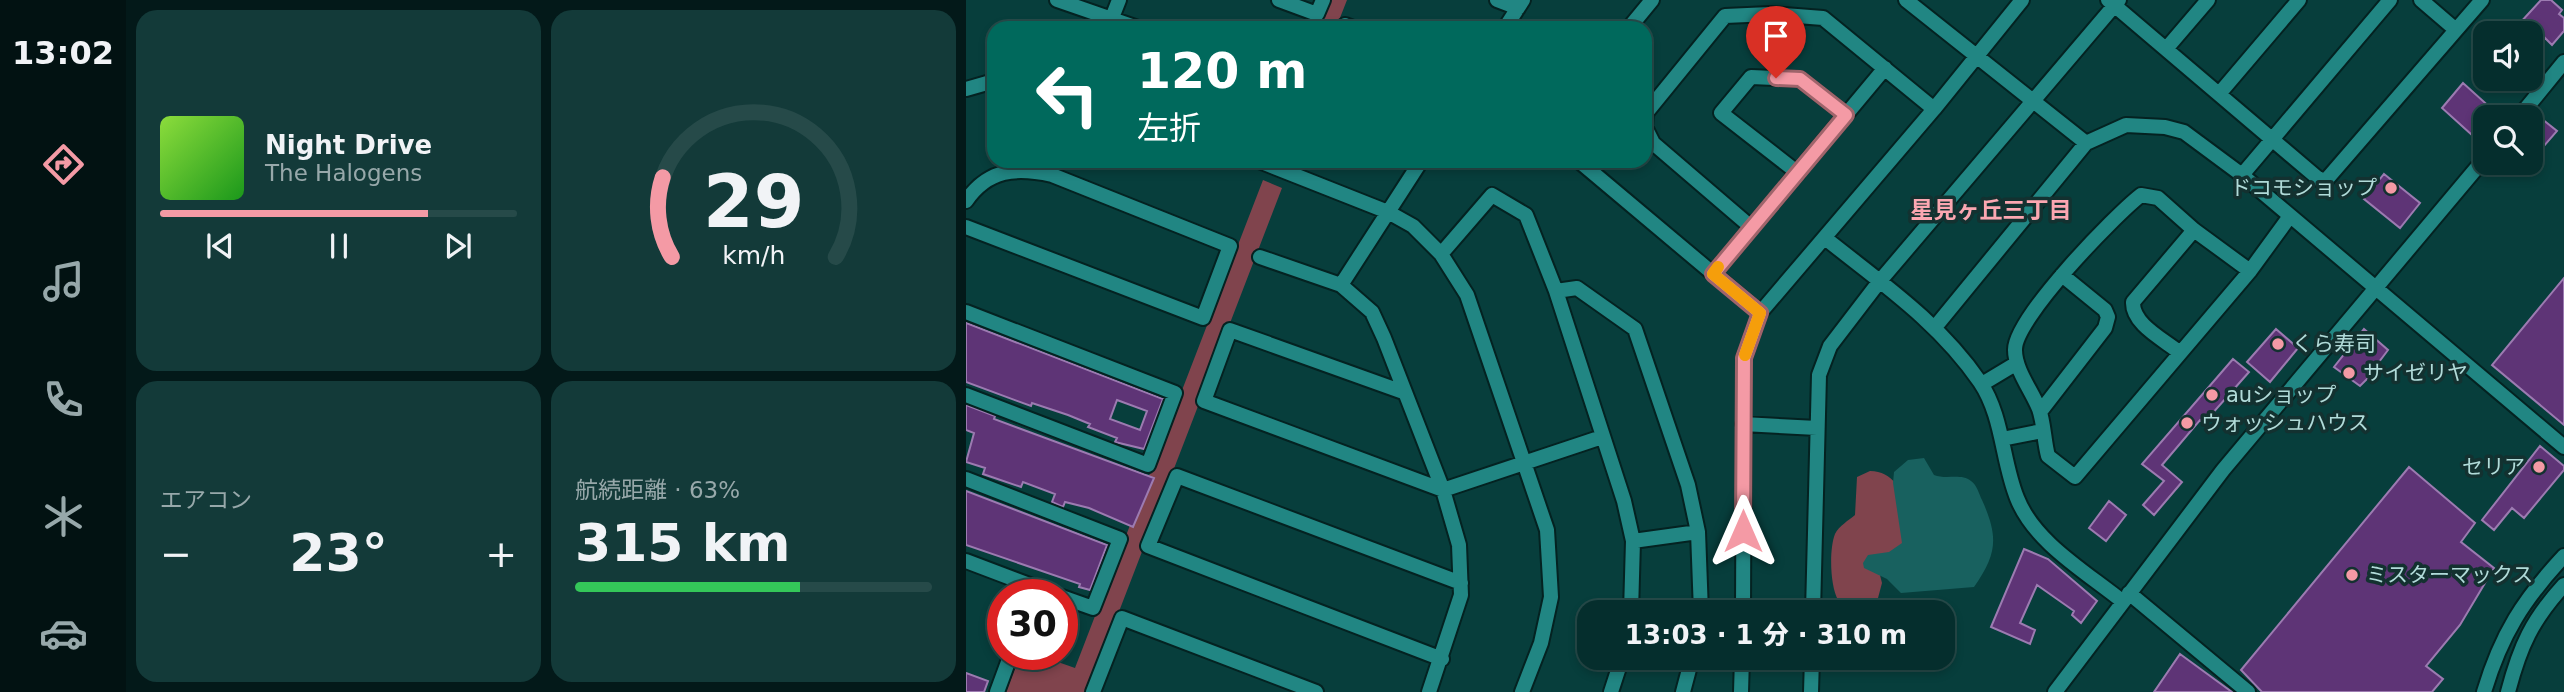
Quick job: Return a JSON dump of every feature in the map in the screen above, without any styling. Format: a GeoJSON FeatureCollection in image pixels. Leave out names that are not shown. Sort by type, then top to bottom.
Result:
{"type":"FeatureCollection","features":[{"type":"Feature","properties":{"kind":"street"},"geometry":{"type":"LineString","coordinates":[[1057,0],[1105,21]]}},
{"type":"Feature","properties":{"kind":"street"},"geometry":{"type":"LineString","coordinates":[[1111,21],[1119,0]]}},
{"type":"Feature","properties":{"kind":"street"},"geometry":{"type":"LineString","coordinates":[[1279,0],[1317,15],[1323,0]]}},
{"type":"Feature","properties":{"kind":"street"},"geometry":{"type":"LineString","coordinates":[[1497,0],[1521,4],[1510,21]]}},
{"type":"Feature","properties":{"kind":"street"},"geometry":{"type":"LineString","coordinates":[[1635,21],[1652,0]]}},
{"type":"Feature","properties":{"kind":"street"},"geometry":{"type":"LineString","coordinates":[[1906,0],[2086,143]]}},
{"type":"Feature","properties":{"kind":"street"},"geometry":{"type":"LineString","coordinates":[[1743,600],[1744,358],[1760,313],[1934,109],[2022,0]]}},
{"type":"Feature","properties":{"kind":"street"},"geometry":{"type":"LineString","coordinates":[[2166,49],[2208,0]]}},
{"type":"Feature","properties":{"kind":"street"},"geometry":{"type":"LineString","coordinates":[[2219,94],[2299,0]]}},
{"type":"Feature","properties":{"kind":"street"},"geometry":{"type":"LineString","coordinates":[[2242,175],[2390,0]]}},
{"type":"Feature","properties":{"kind":"street"},"geometry":{"type":"LineString","coordinates":[[2421,0],[2456,30]]}},
{"type":"Feature","properties":{"kind":"street"},"geometry":{"type":"LineString","coordinates":[[1813,600],[1819,374],[1830,346],[1880,282],[2114,2],[2320,180],[2327,179],[2482,0]]}},
{"type":"Feature","properties":{"kind":"street"},"geometry":{"type":"LineString","coordinates":[[1652,106],[1725,16],[1770,7],[1823,18],[1934,109]]}},
{"type":"Feature","properties":{"kind":"street"},"geometry":{"type":"LineString","coordinates":[[2529,105],[2564,62]]}},
{"type":"Feature","properties":{"kind":"street"},"geometry":{"type":"LineString","coordinates":[[1713,274],[1885,68]]}},
{"type":"Feature","properties":{"kind":"street"},"geometry":{"type":"LineString","coordinates":[[1798,173],[1721,113],[1751,77],[1800,79],[1846,115]]}},
{"type":"Feature","properties":{"kind":"street"},"geometry":{"type":"LineString","coordinates":[[966,89],[987,83]]}},
{"type":"Feature","properties":{"kind":"street"},"geometry":{"type":"LineString","coordinates":[[1936,326],[2086,143],[2126,125],[2165,127],[2184,132],[2242,175],[2564,447]]}},
{"type":"Feature","properties":{"kind":"street"},"geometry":{"type":"LineString","coordinates":[[1652,142],[1751,227]]}},
{"type":"Feature","properties":{"kind":"street"},"geometry":{"type":"LineString","coordinates":[[966,201],[975,188],[1002,172],[1055,168],[1230,246],[1203,318],[966,227]]}},
{"type":"Feature","properties":{"kind":"street"},"geometry":{"type":"LineString","coordinates":[[1277,168],[1388,212],[1413,226],[1441,254],[1467,295],[1547,530],[1552,575],[1551,597],[1541,643],[1522,692]]}},
{"type":"Feature","properties":{"kind":"street"},"geometry":{"type":"LineString","coordinates":[[1341,285],[1416,168]]}},
{"type":"Feature","properties":{"kind":"street"},"geometry":{"type":"LineString","coordinates":[[1598,168],[1713,274],[1760,313]]}},
{"type":"Feature","properties":{"kind":"street"},"geometry":{"type":"LineString","coordinates":[[2055,692],[2223,470],[2473,172]]}},
{"type":"Feature","properties":{"kind":"street"},"geometry":{"type":"LineString","coordinates":[[1441,254],[1492,195],[1526,215],[1556,291],[1633,541],[1631,600]]}},
{"type":"Feature","properties":{"kind":"street"},"geometry":{"type":"LineString","coordinates":[[2250,271],[2194,230],[2158,198],[2141,195],[2123,209],[2062,275],[2019,333],[2014,349],[2017,363],[2040,412],[2048,456],[2075,477],[2250,271],[2290,216]]}},
{"type":"Feature","properties":{"kind":"street"},"geometry":{"type":"LineString","coordinates":[[2179,352],[2139,320],[2133,311],[2133,302],[2194,230]]}},
{"type":"Feature","properties":{"kind":"street"},"geometry":{"type":"LineString","coordinates":[[1825,238],[1936,326],[1982,384],[2002,439],[2016,496],[2025,515],[2038,532],[2248,692]]}},
{"type":"Feature","properties":{"kind":"street"},"geometry":{"type":"LineString","coordinates":[[1260,257],[1341,285],[1372,312],[1443,490],[1459,545],[1461,583],[1454,624],[1429,692]]}},
{"type":"Feature","properties":{"kind":"street"},"geometry":{"type":"LineString","coordinates":[[2040,412],[2105,328],[2108,317],[2105,310],[2062,275]]}},
{"type":"Feature","properties":{"kind":"street"},"geometry":{"type":"LineString","coordinates":[[1556,291],[1577,288],[1634,329],[1688,485],[1698,532],[1701,600]]}},
{"type":"Feature","properties":{"kind":"street"},"geometry":{"type":"LineString","coordinates":[[966,312],[1175,393],[1148,465],[966,395]]}},
{"type":"Feature","properties":{"kind":"street"},"geometry":{"type":"LineString","coordinates":[[1403,392],[1230,330],[1203,401],[1443,490],[1602,437]]}},
{"type":"Feature","properties":{"kind":"street"},"geometry":{"type":"LineString","coordinates":[[1982,384],[2017,363]]}},
{"type":"Feature","properties":{"kind":"street"},"geometry":{"type":"LineString","coordinates":[[1743,424],[1817,428]]}},
{"type":"Feature","properties":{"kind":"street"},"geometry":{"type":"LineString","coordinates":[[2002,439],[2042,431]]}},
{"type":"Feature","properties":{"kind":"street"},"geometry":{"type":"LineString","coordinates":[[1442,659],[1148,547],[1177,476],[1461,583]]}},
{"type":"Feature","properties":{"kind":"street"},"geometry":{"type":"LineString","coordinates":[[966,479],[1120,539],[1093,608],[1078,603]]}},
{"type":"Feature","properties":{"kind":"street"},"geometry":{"type":"LineString","coordinates":[[1633,541],[1698,532]]}},
{"type":"Feature","properties":{"kind":"street"},"geometry":{"type":"LineString","coordinates":[[2484,692],[2506,630],[2522,604],[2564,556]]}},
{"type":"Feature","properties":{"kind":"street"},"geometry":{"type":"LineString","coordinates":[[966,561],[1006,579]]}},
{"type":"Feature","properties":{"kind":"street"},"geometry":{"type":"LineString","coordinates":[[2508,692],[2517,657],[2530,627],[2564,584]]}},
{"type":"Feature","properties":{"kind":"street"},"geometry":{"type":"LineString","coordinates":[[1093,692],[1122,618],[1316,692]]}},
{"type":"Feature","properties":{"kind":"street"},"geometry":{"type":"LineString","coordinates":[[997,692],[1005,670]]}},
{"type":"Feature","properties":{"kind":"street"},"geometry":{"type":"LineString","coordinates":[[1611,692],[1618,670]]}},
{"type":"Feature","properties":{"kind":"street"},"geometry":{"type":"LineString","coordinates":[[1683,692],[1689,670]]}},
{"type":"Feature","properties":{"kind":"street"},"geometry":{"type":"LineString","coordinates":[[1741,692],[1742,670]]}},
{"type":"Feature","properties":{"kind":"street"},"geometry":{"type":"LineString","coordinates":[[1811,692],[1812,670]]}},
{"type":"Feature","properties":{"kind":"shaded area"},"geometry":{"type":"Polygon","coordinates":[[[1330,0],[1347,0],[1339,21],[1322,21],[1330,0]]]}},
{"type":"Feature","properties":{"kind":"shaded area"},"geometry":{"type":"Polygon","coordinates":[[[1263,180],[1282,188],[1088,692],[1006,692],[1014,670],[1078,670],[1078,660],[1263,180]]]}},
{"type":"Feature","properties":{"kind":"shaded area"},"geometry":{"type":"Polygon","coordinates":[[[1870,471],[1883,473],[1892,479],[1903,499],[1904,537],[1902,549],[1877,563],[1882,583],[1878,598],[1838,600],[1831,567],[1833,541],[1837,531],[1855,515],[1857,477],[1870,471]]]}},
{"type":"Feature","properties":{"kind":"water"},"geometry":{"type":"Polygon","coordinates":[[[1924,458],[1934,475],[1963,477],[1973,483],[1987,513],[1993,544],[1988,564],[1974,587],[1901,593],[1887,579],[1864,568],[1863,563],[1868,555],[1889,552],[1902,543],[1893,483],[1894,472],[1908,460],[1924,458]]]}},
{"type":"Feature","properties":{"kind":"building"},"geometry":{"type":"Polygon","coordinates":[[[2541,0],[2551,0],[2562,10],[2559,14],[2564,18],[2564,31],[2552,45],[2545,38],[2543,40],[2543,21],[2522,21],[2541,0]]]}},
{"type":"Feature","properties":{"kind":"building"},"geometry":{"type":"Polygon","coordinates":[[[2463,83],[2487,105],[2473,105],[2472,135],[2442,108],[2463,83]]]}},
{"type":"Feature","properties":{"kind":"building"},"geometry":{"type":"Polygon","coordinates":[[[2543,120],[2557,131],[2543,147],[2543,120]]]}},
{"type":"Feature","properties":{"kind":"building"},"geometry":{"type":"Polygon","coordinates":[[[2384,174],[2420,203],[2400,228],[2364,199],[2384,174]]]}},
{"type":"Feature","properties":{"kind":"building"},"geometry":{"type":"Polygon","coordinates":[[[2564,278],[2564,425],[2492,365],[2564,278]]]}},
{"type":"Feature","properties":{"kind":"building"},"geometry":{"type":"Polygon","coordinates":[[[966,323],[1163,399],[1144,449],[1115,442],[1117,438],[1088,427],[1090,424],[1068,415],[1032,403],[1031,406],[966,382],[966,323]],[[1117,400],[1110,419],[1140,430],[1147,411],[1117,400]]]}},
{"type":"Feature","properties":{"kind":"building"},"geometry":{"type":"Polygon","coordinates":[[[2276,329],[2298,348],[2270,382],[2247,362],[2276,329]]]}},
{"type":"Feature","properties":{"kind":"building"},"geometry":{"type":"Polygon","coordinates":[[[2364,329],[2388,350],[2376,366],[2378,368],[2360,386],[2334,367],[2364,329]]]}},
{"type":"Feature","properties":{"kind":"building"},"geometry":{"type":"Polygon","coordinates":[[[2233,359],[2249,372],[2204,423],[2200,420],[2162,465],[2182,482],[2154,515],[2143,505],[2164,481],[2142,464],[2233,359]]]}},
{"type":"Feature","properties":{"kind":"building"},"geometry":{"type":"Polygon","coordinates":[[[966,405],[995,416],[994,419],[1154,478],[1133,527],[1089,508],[1065,502],[1063,507],[1052,502],[1055,494],[1023,482],[1021,487],[983,474],[985,468],[966,462],[974,433],[966,430],[966,405]]]}},
{"type":"Feature","properties":{"kind":"building"},"geometry":{"type":"Polygon","coordinates":[[[2540,446],[2564,466],[2564,470],[2524,518],[2512,508],[2494,530],[2482,520],[2540,446]]]}},
{"type":"Feature","properties":{"kind":"building"},"geometry":{"type":"Polygon","coordinates":[[[2409,467],[2475,523],[2461,542],[2494,568],[2460,625],[2426,666],[2443,679],[2432,692],[2262,692],[2241,670],[2409,467]]]}},
{"type":"Feature","properties":{"kind":"building"},"geometry":{"type":"Polygon","coordinates":[[[966,491],[1107,545],[1090,590],[1079,587],[1078,579],[1065,579],[966,545],[966,491]]]}},
{"type":"Feature","properties":{"kind":"building"},"geometry":{"type":"Polygon","coordinates":[[[2109,501],[2126,515],[2106,541],[2089,528],[2109,501]]]}},
{"type":"Feature","properties":{"kind":"building"},"geometry":{"type":"Polygon","coordinates":[[[2024,549],[2048,559],[2097,601],[2081,623],[2072,615],[2074,611],[2037,585],[2020,623],[2035,630],[2030,644],[1991,627],[2024,549]]]}},
{"type":"Feature","properties":{"kind":"building"},"geometry":{"type":"Polygon","coordinates":[[[2180,654],[2232,692],[2154,692],[2180,654]]]}},
{"type":"Feature","properties":{"kind":"building"},"geometry":{"type":"Polygon","coordinates":[[[966,673],[988,681],[984,692],[966,692],[966,673]]]}},
{"type":"Feature","properties":{"kind":"slow traffic"},"geometry":{"type":"LineString","coordinates":[[1718,267],[1713,274],[1760,313],[1745,355]]}},
{"type":"Feature","properties":{"kind":"place","name":"ドコモショップ"},"geometry":{"type":"Point","coordinates":[2391,188]}},
{"type":"Feature","properties":{"kind":"place","name":"くら寿司"},"geometry":{"type":"Point","coordinates":[2278,344]}},
{"type":"Feature","properties":{"kind":"place","name":"サイゼリヤ"},"geometry":{"type":"Point","coordinates":[2349,373]}},
{"type":"Feature","properties":{"kind":"place","name":"auショップ"},"geometry":{"type":"Point","coordinates":[2212,395]}},
{"type":"Feature","properties":{"kind":"place","name":"ウォッシュハウス"},"geometry":{"type":"Point","coordinates":[2187,423]}},
{"type":"Feature","properties":{"kind":"place","name":"セリア"},"geometry":{"type":"Point","coordinates":[2539,467]}},
{"type":"Feature","properties":{"kind":"place","name":"ミスターマックス"},"geometry":{"type":"Point","coordinates":[2352,575]}},
{"type":"Feature","properties":{"kind":"district","name":"星見ヶ丘三丁目"},"geometry":{"type":"Point","coordinates":[1991,210]}},
{"type":"Feature","properties":{"kind":"route"},"geometry":{"type":"LineString","coordinates":[[1743,531],[1744,358],[1760,313],[1713,274],[1846,115],[1800,79],[1776,78]]}}]}
